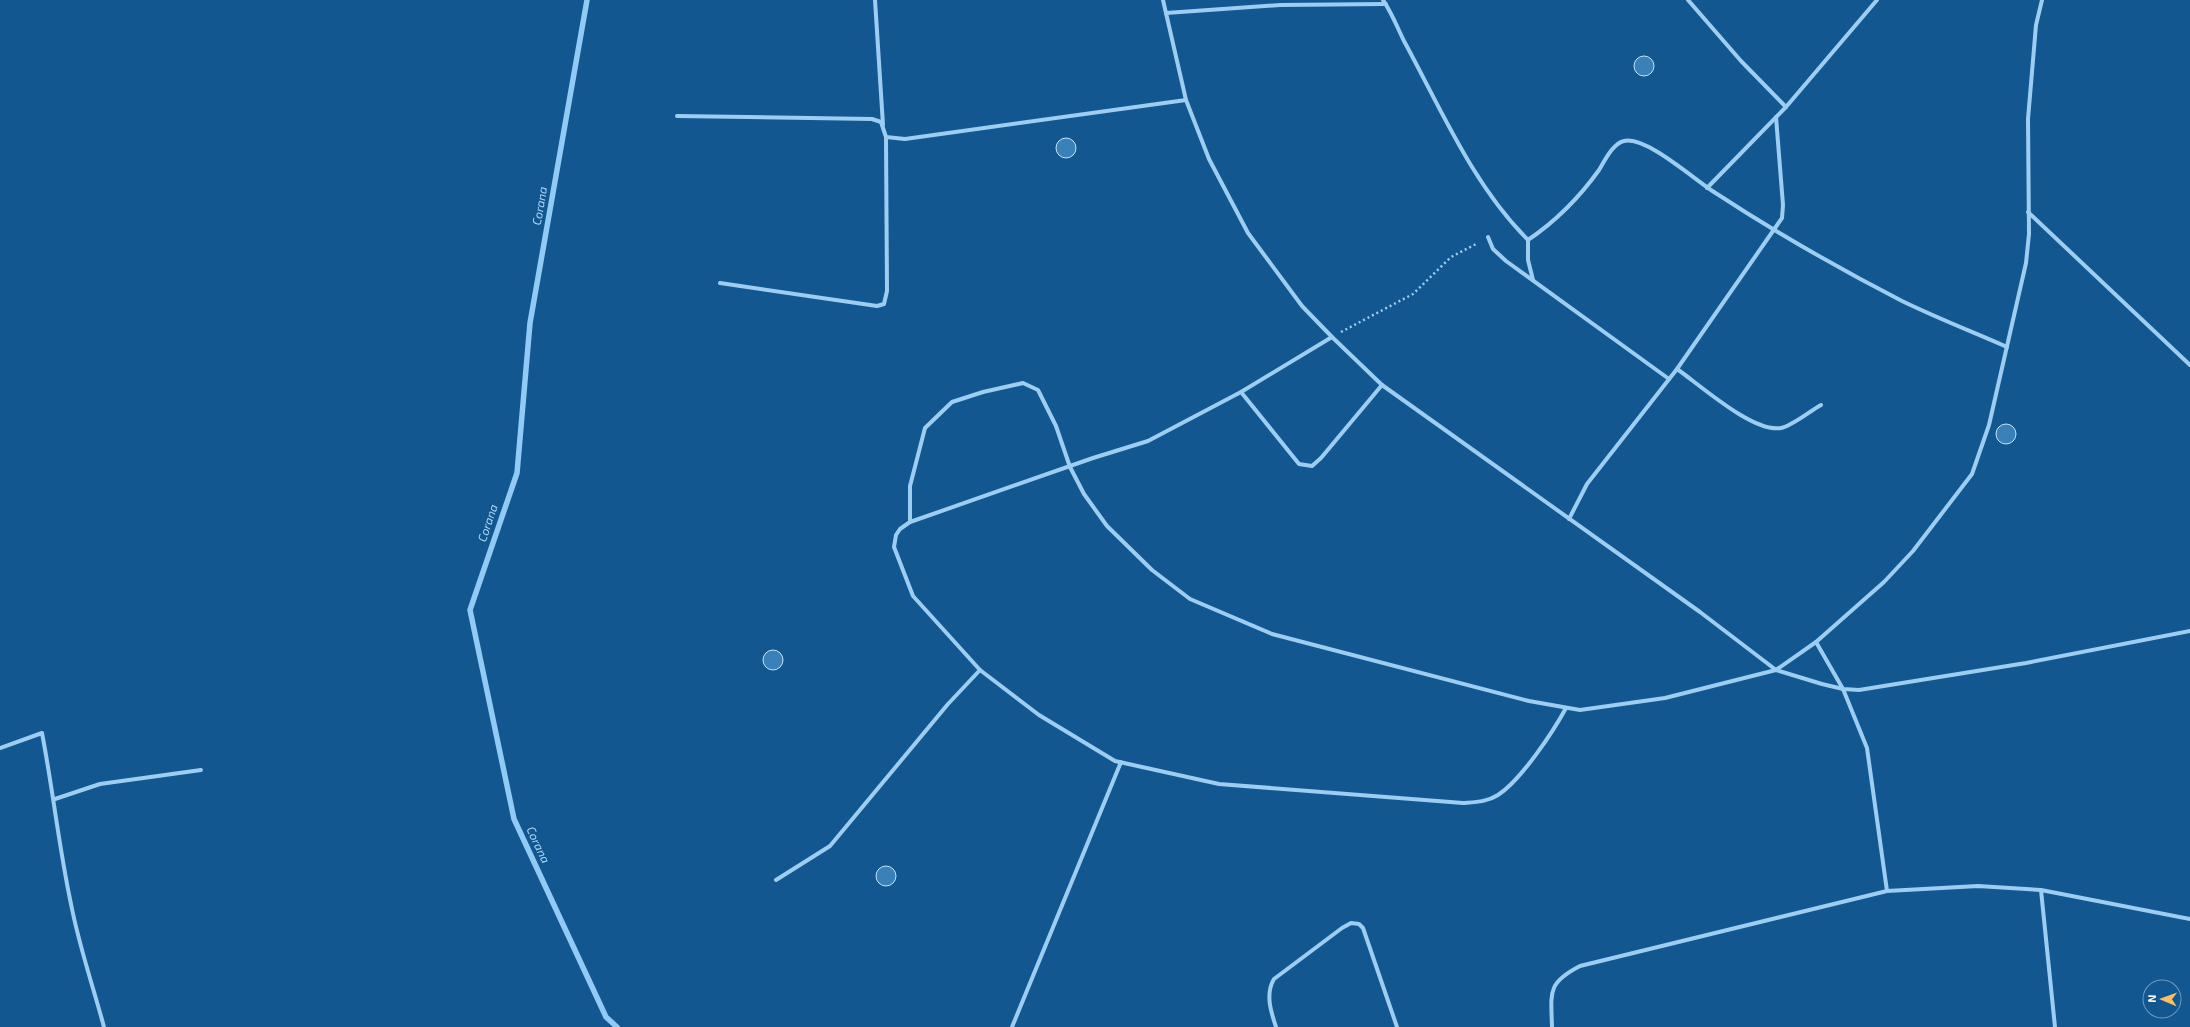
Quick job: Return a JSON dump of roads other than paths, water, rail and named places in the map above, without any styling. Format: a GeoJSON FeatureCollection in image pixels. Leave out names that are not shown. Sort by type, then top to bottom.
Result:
{"type":"FeatureCollection","features":[{"type":"Feature","properties":{"kind":"street"},"geometry":{"type":"LineString","coordinates":[[720,282],[877,306],[884,304],[887,291],[886,136],[883,126],[875,0]]}},
{"type":"Feature","properties":{"kind":"street"},"geometry":{"type":"LineString","coordinates":[[1163,0],[1186,100],[1210,159],[1248,233],[1302,306],[1382,385],[1700,612],[1776,670],[1843,689],[1859,690],[2026,663],[2190,631]]}},
{"type":"Feature","properties":{"kind":"street"},"geometry":{"type":"LineString","coordinates":[[1688,0],[1741,61],[1786,107]]}},
{"type":"Feature","properties":{"kind":"street"},"geometry":{"type":"LineString","coordinates":[[1707,188],[1786,107],[1877,0]]}},
{"type":"Feature","properties":{"kind":"street"},"geometry":{"type":"LineString","coordinates":[[910,522],[910,486],[925,428],[952,402],[967,396],[1023,383],[1038,390],[1056,426],[1070,467],[1084,494],[1107,526],[1152,570],[1190,599],[1272,634],[1522,699],[1580,710],[1665,698],[1776,670],[1816,642],[1884,582],[1913,551],[1972,474],[1989,425],[2026,263],[2029,234],[2028,119],[2036,25],[2042,0]]}},
{"type":"Feature","properties":{"kind":"street"},"geometry":{"type":"LineString","coordinates":[[1166,13],[1280,5],[1385,2],[1440,111],[1477,174],[1511,223],[1528,240],[1528,260],[1533,280]]}},
{"type":"Feature","properties":{"kind":"street"},"geometry":{"type":"LineString","coordinates":[[886,136],[905,139],[1186,100]]}},
{"type":"Feature","properties":{"kind":"street"},"geometry":{"type":"LineString","coordinates":[[677,116],[872,119],[881,122],[883,126]]}},
{"type":"Feature","properties":{"kind":"street"},"geometry":{"type":"LineString","coordinates":[[1569,519],[1588,484],[1677,369],[1782,218],[1783,205],[1776,117]]}},
{"type":"Feature","properties":{"kind":"street"},"geometry":{"type":"LineString","coordinates":[[1528,240],[1548,226],[1585,189],[1616,146],[1623,140],[1634,141],[1658,152],[1707,188],[1773,231],[1903,301],[2007,348]]}},
{"type":"Feature","properties":{"kind":"street"},"geometry":{"type":"LineString","coordinates":[[2028,212],[2189,362]]}},
{"type":"Feature","properties":{"kind":"street"},"geometry":{"type":"LineString","coordinates":[[1488,237],[1493,249],[1506,261],[1669,379]]}},
{"type":"Feature","properties":{"kind":"street"},"geometry":{"type":"LineString","coordinates":[[1332,337],[1241,392],[1148,441],[910,522],[900,529],[894,547],[913,596],[980,670],[1039,715],[1115,761],[1219,784],[1463,803],[1483,802],[1498,795],[1509,785],[1555,728],[1566,708]]}},
{"type":"Feature","properties":{"kind":"street"},"geometry":{"type":"LineString","coordinates":[[1677,369],[1729,407],[1763,428],[1782,428],[1820,405]]}},
{"type":"Feature","properties":{"kind":"street"},"geometry":{"type":"LineString","coordinates":[[1241,392],[1299,464],[1312,466],[1321,458],[1382,385]]}},
{"type":"Feature","properties":{"kind":"street"},"geometry":{"type":"LineString","coordinates":[[1816,642],[1843,689],[1867,748],[1887,891]]}},
{"type":"Feature","properties":{"kind":"street"},"geometry":{"type":"LineString","coordinates":[[776,880],[830,846],[948,704],[980,670]]}},
{"type":"Feature","properties":{"kind":"street"},"geometry":{"type":"LineString","coordinates":[[0,748],[42,733],[70,903],[84,963],[104,1027]]}},
{"type":"Feature","properties":{"kind":"street"},"geometry":{"type":"LineString","coordinates":[[1012,1027],[1120,762]]}},
{"type":"Feature","properties":{"kind":"street"},"geometry":{"type":"LineString","coordinates":[[54,799],[100,784],[201,770]]}},
{"type":"Feature","properties":{"kind":"street"},"geometry":{"type":"LineString","coordinates":[[1552,1027],[1552,993],[1556,982],[1562,975],[1580,966],[1887,891],[1978,886],[2041,890],[2190,919]]}},
{"type":"Feature","properties":{"kind":"street"},"geometry":{"type":"LineString","coordinates":[[2041,890],[2055,1027]]}},
{"type":"Feature","properties":{"kind":"street"},"geometry":{"type":"LineString","coordinates":[[1276,1027],[1271,1011],[1269,992],[1270,986],[1274,979],[1342,928],[1351,923],[1359,924],[1363,928],[1397,1027]]}},
{"type":"Feature","properties":{"kind":"waterway","name":"Corana"},"geometry":{"type":"LineString","coordinates":[[587,0],[530,323],[517,473],[470,610],[514,819],[606,1017],[617,1027]]}}]}
